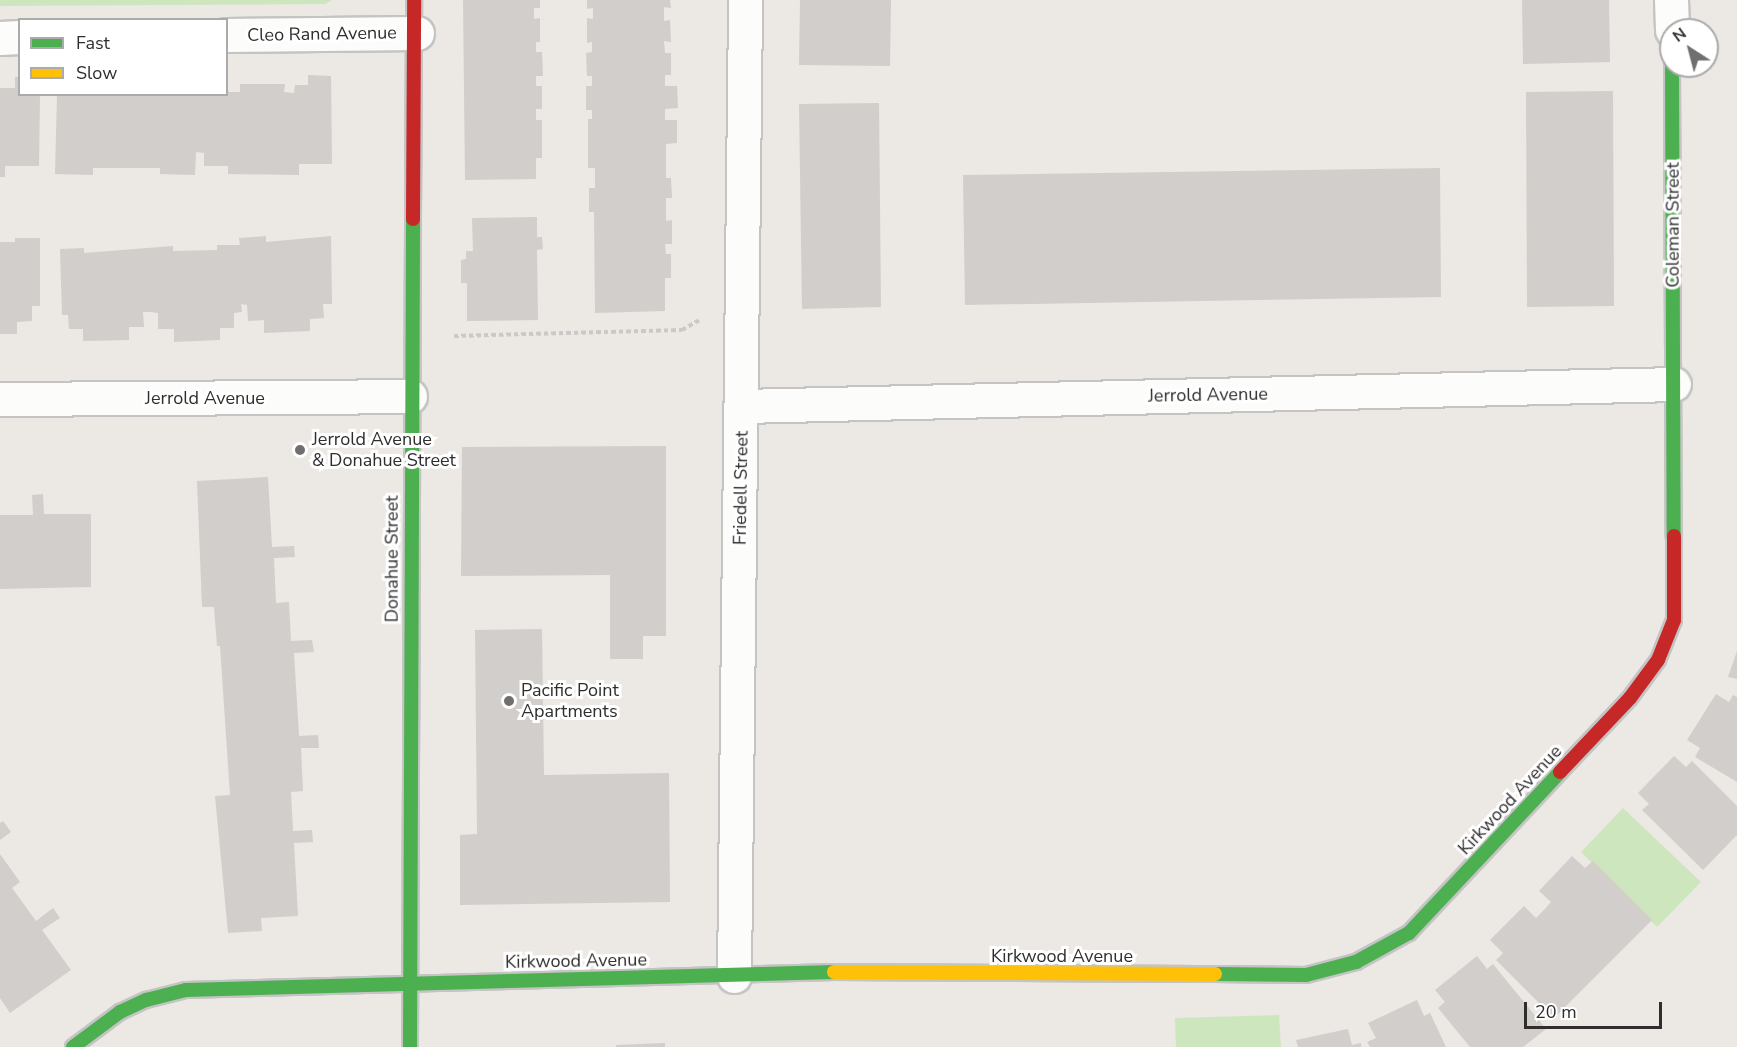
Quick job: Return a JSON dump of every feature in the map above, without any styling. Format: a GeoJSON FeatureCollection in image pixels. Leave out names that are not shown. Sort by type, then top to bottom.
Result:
{"type":"FeatureCollection","features":[{"type":"Feature","properties":{"kind":"street","name":"Donahue Street"},"geometry":{"type":"LineString","coordinates":[[410,1047],[410,396],[417,33],[414,0]]}},
{"type":"Feature","properties":{"kind":"street","name":"Friedell Street"},"geometry":{"type":"LineString","coordinates":[[734,976],[745,0]]}},
{"type":"Feature","properties":{"kind":"street"},"geometry":{"type":"LineString","coordinates":[[1671,0],[1672,18]]}},
{"type":"Feature","properties":{"kind":"street","name":"Cleo Rand Avenue"},"geometry":{"type":"LineString","coordinates":[[228,35],[417,33]]}},
{"type":"Feature","properties":{"kind":"street"},"geometry":{"type":"LineString","coordinates":[[0,38],[18,38]]}},
{"type":"Feature","properties":{"kind":"street","name":"Coleman Street"},"geometry":{"type":"LineString","coordinates":[[1672,78],[1674,384]]}},
{"type":"Feature","properties":{"kind":"street","name":"Jerrold Avenue"},"geometry":{"type":"LineString","coordinates":[[742,406],[1674,384]]}},
{"type":"Feature","properties":{"kind":"street","name":"Kirkwood Avenue"},"geometry":{"type":"LineString","coordinates":[[73,1047],[120,1012],[146,1000],[186,990],[410,982],[837,972],[1306,975],[1356,962],[1409,933],[1630,698],[1658,660],[1674,620],[1674,384]]}},
{"type":"Feature","properties":{"kind":"street","name":"Jerrold Avenue"},"geometry":{"type":"LineString","coordinates":[[0,399],[410,396]]}},
{"type":"Feature","properties":{"kind":"path"},"geometry":{"type":"LineString","coordinates":[[411,342],[471,333],[682,330],[710,314],[742,311]]}},
{"type":"Feature","properties":{"kind":"green space"},"geometry":{"type":"Polygon","coordinates":[[[0,0],[332,0],[325,4],[0,6],[0,0]]]}},
{"type":"Feature","properties":{"kind":"green space"},"geometry":{"type":"Polygon","coordinates":[[[1623,808],[1701,882],[1657,927],[1581,852],[1623,808]]]}},
{"type":"Feature","properties":{"kind":"green space"},"geometry":{"type":"Polygon","coordinates":[[[1279,1015],[1281,1047],[1176,1047],[1175,1018],[1279,1015]]]}},
{"type":"Feature","properties":{"kind":"building"},"geometry":{"type":"Polygon","coordinates":[[[463,0],[540,0],[540,8],[534,8],[534,19],[540,18],[540,42],[536,42],[536,52],[542,52],[543,76],[536,76],[536,86],[542,86],[542,109],[536,109],[536,120],[542,120],[542,158],[536,158],[536,179],[465,180],[463,0]]]}},
{"type":"Feature","properties":{"kind":"building"},"geometry":{"type":"Polygon","coordinates":[[[587,0],[670,0],[671,8],[664,7],[664,21],[670,20],[671,42],[664,41],[665,53],[671,53],[671,75],[665,75],[665,86],[677,86],[678,108],[665,109],[665,120],[677,120],[677,143],[666,144],[666,178],[671,178],[672,198],[666,198],[666,221],[672,220],[672,244],[665,244],[666,254],[671,254],[671,278],[665,278],[665,311],[595,313],[594,212],[589,212],[589,188],[595,188],[595,168],[588,168],[588,119],[592,119],[592,110],[586,110],[586,86],[592,86],[592,76],[587,76],[586,53],[592,52],[592,42],[587,43],[587,18],[593,19],[593,8],[587,9],[587,0]]]}},
{"type":"Feature","properties":{"kind":"building"},"geometry":{"type":"Polygon","coordinates":[[[800,0],[891,0],[890,66],[799,65],[800,0]]]}},
{"type":"Feature","properties":{"kind":"building"},"geometry":{"type":"Polygon","coordinates":[[[1522,0],[1609,0],[1610,62],[1523,64],[1522,0]]]}},
{"type":"Feature","properties":{"kind":"building"},"geometry":{"type":"Polygon","coordinates":[[[308,75],[331,76],[332,164],[299,164],[299,175],[228,174],[228,166],[204,166],[204,153],[196,152],[195,175],[160,174],[160,168],[93,168],[93,175],[55,174],[57,96],[228,96],[228,90],[229,92],[240,92],[240,84],[285,84],[284,92],[294,93],[295,85],[308,85],[308,75]]]}},
{"type":"Feature","properties":{"kind":"building"},"geometry":{"type":"Polygon","coordinates":[[[15,77],[18,77],[18,96],[40,96],[39,166],[5,166],[5,177],[0,177],[0,88],[15,88],[15,77]]]}},
{"type":"Feature","properties":{"kind":"building"},"geometry":{"type":"Polygon","coordinates":[[[1613,91],[1614,306],[1527,307],[1526,92],[1613,91]]]}},
{"type":"Feature","properties":{"kind":"building"},"geometry":{"type":"Polygon","coordinates":[[[879,103],[881,307],[802,309],[799,104],[879,103]]]}},
{"type":"Feature","properties":{"kind":"building"},"geometry":{"type":"Polygon","coordinates":[[[1440,168],[1441,297],[965,305],[963,175],[1440,168]]]}},
{"type":"Feature","properties":{"kind":"building"},"geometry":{"type":"Polygon","coordinates":[[[537,217],[537,237],[542,237],[543,249],[537,250],[538,320],[467,321],[467,283],[461,283],[461,260],[466,259],[466,251],[473,251],[472,218],[537,217]]]}},
{"type":"Feature","properties":{"kind":"building"},"geometry":{"type":"Polygon","coordinates":[[[266,236],[266,242],[331,236],[332,304],[323,304],[324,318],[310,319],[310,331],[264,333],[264,320],[248,321],[247,305],[241,304],[242,312],[234,313],[234,328],[220,328],[220,340],[174,342],[174,329],[158,329],[158,313],[143,312],[144,327],[129,327],[129,340],[83,341],[83,329],[69,329],[68,315],[62,315],[60,249],[84,248],[84,253],[173,246],[173,251],[217,250],[217,245],[240,245],[239,238],[266,236]]]}},
{"type":"Feature","properties":{"kind":"building"},"geometry":{"type":"Polygon","coordinates":[[[15,238],[40,238],[40,306],[32,306],[32,321],[17,322],[17,334],[0,334],[0,242],[15,242],[15,238]]]}},
{"type":"Feature","properties":{"kind":"building","name":"Pacific Point Apartments"},"geometry":{"type":"Polygon","coordinates":[[[666,446],[666,636],[643,636],[643,659],[610,659],[610,575],[461,576],[462,447],[666,446]]]}},
{"type":"Feature","properties":{"kind":"building"},"geometry":{"type":"Polygon","coordinates":[[[268,477],[272,547],[294,546],[295,557],[274,558],[276,603],[289,602],[291,641],[312,640],[314,652],[294,653],[299,736],[318,735],[319,748],[301,748],[303,791],[291,792],[293,831],[312,830],[313,842],[294,843],[298,916],[261,918],[262,931],[228,933],[215,796],[230,795],[220,646],[217,646],[214,607],[202,607],[197,481],[268,477]]]}},
{"type":"Feature","properties":{"kind":"building"},"geometry":{"type":"Polygon","coordinates":[[[43,494],[44,514],[91,514],[91,587],[0,589],[0,515],[33,515],[32,495],[43,494]]]}},
{"type":"Feature","properties":{"kind":"building","name":"Pacific Point Apartments"},"geometry":{"type":"Polygon","coordinates":[[[542,629],[544,775],[669,773],[670,902],[460,905],[460,835],[477,834],[475,630],[542,629]]]}},
{"type":"Feature","properties":{"kind":"building"},"geometry":{"type":"Polygon","coordinates":[[[1737,651],[1737,679],[1728,677],[1737,651]]]}},
{"type":"Feature","properties":{"kind":"building"},"geometry":{"type":"Polygon","coordinates":[[[1716,694],[1729,702],[1733,695],[1737,697],[1737,782],[1695,757],[1700,748],[1687,740],[1716,694]]]}},
{"type":"Feature","properties":{"kind":"building"},"geometry":{"type":"Polygon","coordinates":[[[1674,756],[1686,767],[1692,761],[1737,806],[1737,835],[1703,870],[1642,810],[1649,804],[1638,793],[1674,756]]]}},
{"type":"Feature","properties":{"kind":"building"},"geometry":{"type":"Polygon","coordinates":[[[3,821],[11,832],[0,840],[0,823],[3,821]]]}},
{"type":"Feature","properties":{"kind":"building"},"geometry":{"type":"Polygon","coordinates":[[[0,854],[20,882],[12,888],[36,921],[53,908],[60,918],[42,930],[71,970],[10,1013],[0,998],[0,854]]]}},
{"type":"Feature","properties":{"kind":"building"},"geometry":{"type":"Polygon","coordinates":[[[1572,856],[1585,868],[1593,861],[1652,920],[1554,1018],[1496,960],[1503,953],[1490,940],[1524,906],[1536,918],[1544,910],[1551,902],[1539,891],[1572,856]]]}},
{"type":"Feature","properties":{"kind":"building"},"geometry":{"type":"Polygon","coordinates":[[[1477,956],[1487,969],[1493,964],[1546,1029],[1523,1047],[1470,1047],[1438,1008],[1445,1002],[1435,990],[1477,956]]]}},
{"type":"Feature","properties":{"kind":"building"},"geometry":{"type":"Polygon","coordinates":[[[1417,1000],[1424,1016],[1430,1013],[1446,1047],[1370,1047],[1367,1042],[1376,1038],[1368,1023],[1417,1000]]]}},
{"type":"Feature","properties":{"kind":"building"},"geometry":{"type":"Polygon","coordinates":[[[1348,1029],[1352,1045],[1361,1043],[1361,1047],[1298,1047],[1296,1040],[1348,1029]]]}},
{"type":"Feature","properties":{"kind":"building"},"geometry":{"type":"Polygon","coordinates":[[[665,1043],[665,1047],[616,1047],[616,1045],[665,1043]]]}},
{"type":"Feature","properties":{"kind":"traffic: fast"},"geometry":{"type":"LineString","coordinates":[[1672,78],[1674,536]]}},
{"type":"Feature","properties":{"kind":"traffic: fast"},"geometry":{"type":"LineString","coordinates":[[410,1047],[413,219]]}},
{"type":"Feature","properties":{"kind":"traffic: fast"},"geometry":{"type":"LineString","coordinates":[[1215,974],[1306,975],[1356,962],[1409,933],[1560,772]]}},
{"type":"Feature","properties":{"kind":"traffic: fast"},"geometry":{"type":"LineString","coordinates":[[73,1047],[120,1012],[146,1000],[186,990],[834,972]]}},
{"type":"Feature","properties":{"kind":"traffic: slow"},"geometry":{"type":"LineString","coordinates":[[834,972],[1215,974]]}},
{"type":"Feature","properties":{"kind":"traffic: jam"},"geometry":{"type":"LineString","coordinates":[[413,219],[414,0]]}},
{"type":"Feature","properties":{"kind":"traffic: jam"},"geometry":{"type":"LineString","coordinates":[[1560,772],[1630,698],[1658,660],[1674,620],[1674,536]]}},
{"type":"Feature","properties":{"kind":"place","name":"Jerrold Avenue & Donahue Street"},"geometry":{"type":"Point","coordinates":[300,450]}},
{"type":"Feature","properties":{"kind":"place","name":"Pacific Point Apartments"},"geometry":{"type":"Point","coordinates":[509,701]}}]}
